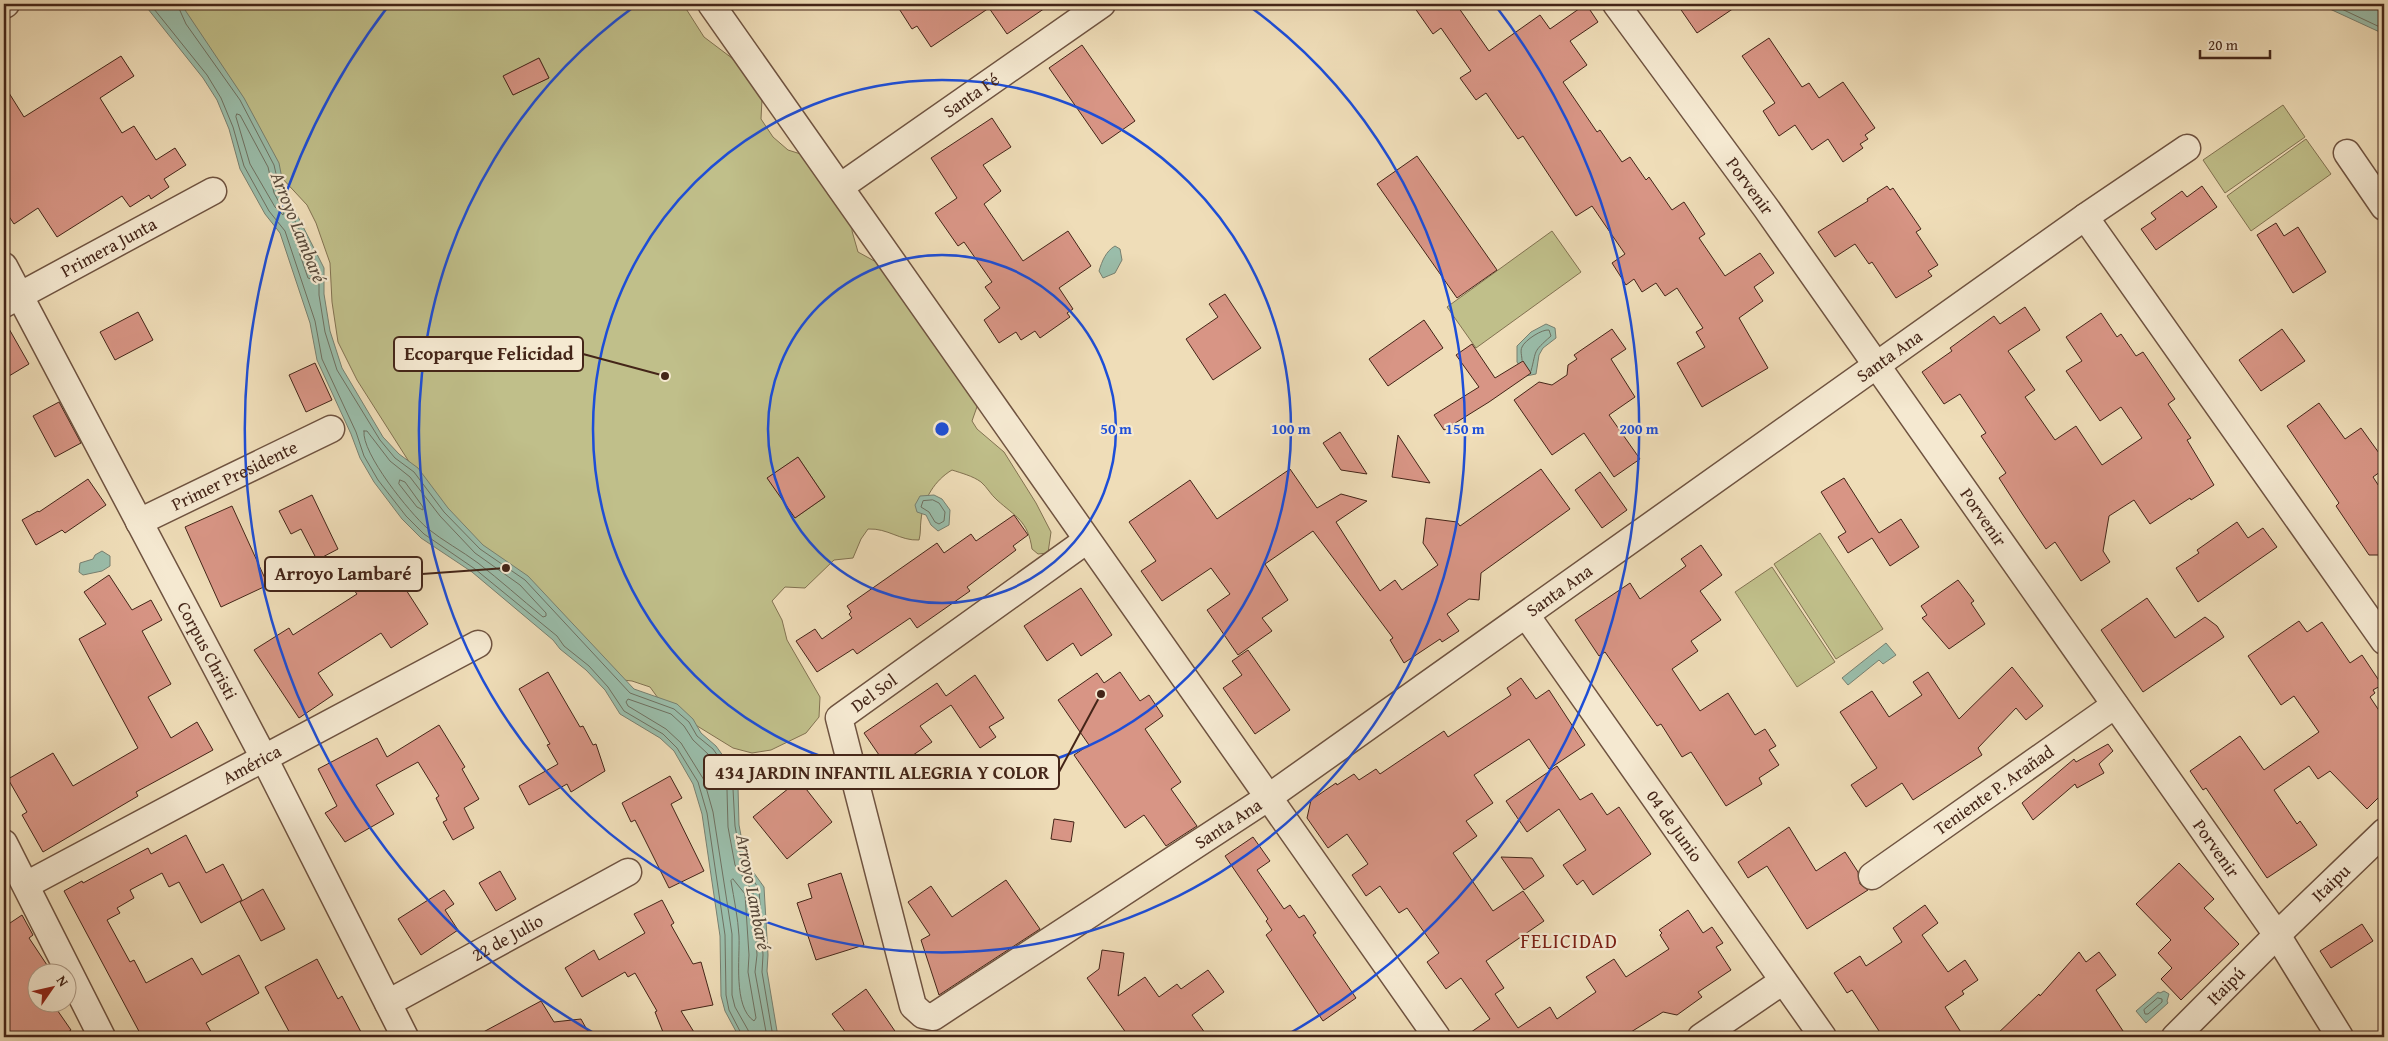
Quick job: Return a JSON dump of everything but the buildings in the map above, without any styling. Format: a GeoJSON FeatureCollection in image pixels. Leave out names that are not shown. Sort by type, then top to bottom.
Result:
{"type":"FeatureCollection","features":[{"type":"Feature","properties":{"kind":"street"},"geometry":{"type":"LineString","coordinates":[[711,4],[1438,1037]]}},
{"type":"Feature","properties":{"kind":"street","name":"Santa Fé"},"geometry":{"type":"LineString","coordinates":[[840,187],[1102,4]]}},
{"type":"Feature","properties":{"kind":"street","name":"Porvenir"},"geometry":{"type":"LineString","coordinates":[[1616,4],[1766,208],[2277,935],[2340,1037]]}},
{"type":"Feature","properties":{"kind":"street","name":"Santa Ana"},"geometry":{"type":"LineString","coordinates":[[923,1015],[933,1017],[1268,797],[2085,217],[2187,148]]}},
{"type":"Feature","properties":{"kind":"street"},"geometry":{"type":"LineString","coordinates":[[2347,153],[2384,207]]}},
{"type":"Feature","properties":{"kind":"street","name":"Primera Junta"},"geometry":{"type":"LineString","coordinates":[[11,300],[213,191]]}},
{"type":"Feature","properties":{"kind":"street"},"geometry":{"type":"LineString","coordinates":[[2085,217],[2384,641]]}},
{"type":"Feature","properties":{"kind":"street","name":"Corpus Christi"},"geometry":{"type":"LineString","coordinates":[[4,266],[11,300],[139,522],[264,758],[405,1037]]}},
{"type":"Feature","properties":{"kind":"street","name":"Primer Presidente"},"geometry":{"type":"LineString","coordinates":[[139,522],[331,429]]}},
{"type":"Feature","properties":{"kind":"street","name":"Del Sol"},"geometry":{"type":"LineString","coordinates":[[923,1015],[914,1006],[840,718],[1087,540]]}},
{"type":"Feature","properties":{"kind":"street","name":"04 de Junio"},"geometry":{"type":"LineString","coordinates":[[1526,615],[1823,1037]]}},
{"type":"Feature","properties":{"kind":"street","name":"América"},"geometry":{"type":"LineString","coordinates":[[26,884],[478,644]]}},
{"type":"Feature","properties":{"kind":"street","name":"Teniente P. Arañad"},"geometry":{"type":"LineString","coordinates":[[1872,876],[2115,705]]}},
{"type":"Feature","properties":{"kind":"street","name":"Itaipu"},"geometry":{"type":"LineString","coordinates":[[2277,935],[2384,832]]}},
{"type":"Feature","properties":{"kind":"street"},"geometry":{"type":"LineString","coordinates":[[4,843],[102,1037]]}},
{"type":"Feature","properties":{"kind":"street","name":"22 de Julio"},"geometry":{"type":"LineString","coordinates":[[388,1003],[628,872]]}},
{"type":"Feature","properties":{"kind":"street","name":"Itaipú"},"geometry":{"type":"LineString","coordinates":[[2175,1037],[2277,935]]}},
{"type":"Feature","properties":{"kind":"street"},"geometry":{"type":"LineString","coordinates":[[1701,1037],[1783,981]]}},
{"type":"Feature","properties":{"kind":"shaded area"},"geometry":{"type":"Polygon","coordinates":[[[174,4],[360,4],[374,9],[379,4],[683,4],[704,37],[749,71],[762,99],[761,119],[773,137],[788,150],[807,156],[853,221],[852,231],[858,252],[907,279],[979,401],[972,421],[977,429],[1004,452],[1036,503],[1051,532],[1048,553],[1038,554],[1032,549],[1028,532],[1020,520],[995,498],[981,482],[971,476],[952,470],[940,479],[927,498],[922,512],[919,540],[906,539],[882,530],[868,529],[861,539],[853,558],[834,560],[805,588],[785,587],[772,601],[782,620],[787,640],[820,697],[819,717],[806,733],[771,750],[752,753],[733,748],[663,705],[650,687],[632,681],[614,679],[485,554],[413,468],[357,380],[338,342],[332,302],[330,263],[316,223],[307,205],[281,177],[174,4]],[[539,58],[504,76],[513,95],[549,78],[539,58]],[[798,457],[768,478],[795,518],[825,497],[798,457]]]}},
{"type":"Feature","properties":{"kind":"shaded area"},"geometry":{"type":"Polygon","coordinates":[[[2283,105],[2305,137],[2225,193],[2203,160],[2283,105]]]}},
{"type":"Feature","properties":{"kind":"shaded area"},"geometry":{"type":"Polygon","coordinates":[[[2306,139],[2331,174],[2251,231],[2227,196],[2306,139]]]}},
{"type":"Feature","properties":{"kind":"shaded area"},"geometry":{"type":"Polygon","coordinates":[[[1552,231],[1581,272],[1476,348],[1447,307],[1552,231]]]}},
{"type":"Feature","properties":{"kind":"shaded area"},"geometry":{"type":"Polygon","coordinates":[[[1820,533],[1883,629],[1836,659],[1774,564],[1820,533]]]}},
{"type":"Feature","properties":{"kind":"shaded area"},"geometry":{"type":"Polygon","coordinates":[[[1772,567],[1835,662],[1797,687],[1735,592],[1772,567]]]}},
{"type":"Feature","properties":{"kind":"water"},"geometry":{"type":"Polygon","coordinates":[[[144,4],[181,4],[244,98],[279,163],[284,189],[324,268],[324,294],[330,331],[342,368],[383,437],[399,454],[418,468],[448,508],[483,545],[528,576],[634,689],[677,704],[693,719],[701,733],[716,746],[729,764],[738,787],[739,825],[746,862],[764,887],[768,955],[767,971],[778,1037],[739,1037],[725,1011],[721,996],[720,936],[702,814],[693,784],[674,751],[660,738],[620,714],[605,690],[586,670],[560,649],[553,640],[472,572],[421,538],[402,519],[374,482],[360,458],[317,360],[310,323],[280,233],[265,214],[240,169],[229,129],[217,100],[203,78],[144,4]]]}},
{"type":"Feature","properties":{"kind":"water"},"geometry":{"type":"Polygon","coordinates":[[[2319,4],[2384,4],[2384,34],[2319,4]]]}},
{"type":"Feature","properties":{"kind":"water"},"geometry":{"type":"Polygon","coordinates":[[[1115,246],[1120,249],[1122,260],[1115,273],[1103,278],[1099,271],[1107,253],[1115,246]]]}},
{"type":"Feature","properties":{"kind":"water"},"geometry":{"type":"Polygon","coordinates":[[[1546,324],[1555,328],[1556,338],[1543,348],[1539,355],[1536,374],[1526,376],[1517,362],[1517,346],[1531,332],[1546,324]]]}},
{"type":"Feature","properties":{"kind":"water"},"geometry":{"type":"Polygon","coordinates":[[[934,495],[942,499],[950,510],[949,525],[938,531],[931,525],[926,515],[917,512],[915,505],[920,496],[934,495]]]}},
{"type":"Feature","properties":{"kind":"water"},"geometry":{"type":"Polygon","coordinates":[[[102,551],[110,556],[110,566],[102,571],[83,575],[79,572],[80,563],[93,559],[95,555],[102,551]]]}},
{"type":"Feature","properties":{"kind":"water"},"geometry":{"type":"Polygon","coordinates":[[[1886,643],[1896,655],[1883,664],[1879,660],[1848,685],[1842,678],[1886,643]]]}},
{"type":"Feature","properties":{"kind":"water"},"geometry":{"type":"Polygon","coordinates":[[[2164,991],[2169,994],[2168,1003],[2146,1023],[2136,1011],[2158,992],[2164,991]]]}},
{"type":"Feature","properties":{"kind":"place","name":"Ecoparque Felicidad"},"geometry":{"type":"Point","coordinates":[665,376]}},
{"type":"Feature","properties":{"kind":"place","name":"Arroyo Lambaré"},"geometry":{"type":"Point","coordinates":[506,568]}},
{"type":"Feature","properties":{"kind":"place","name":"434 JARDIN INFANTIL ALEGRIA Y COLOR"},"geometry":{"type":"Point","coordinates":[1101,694]}},
{"type":"Feature","properties":{"kind":"district","name":"FELICIDAD"},"geometry":{"type":"Point","coordinates":[1569,941]}}]}
